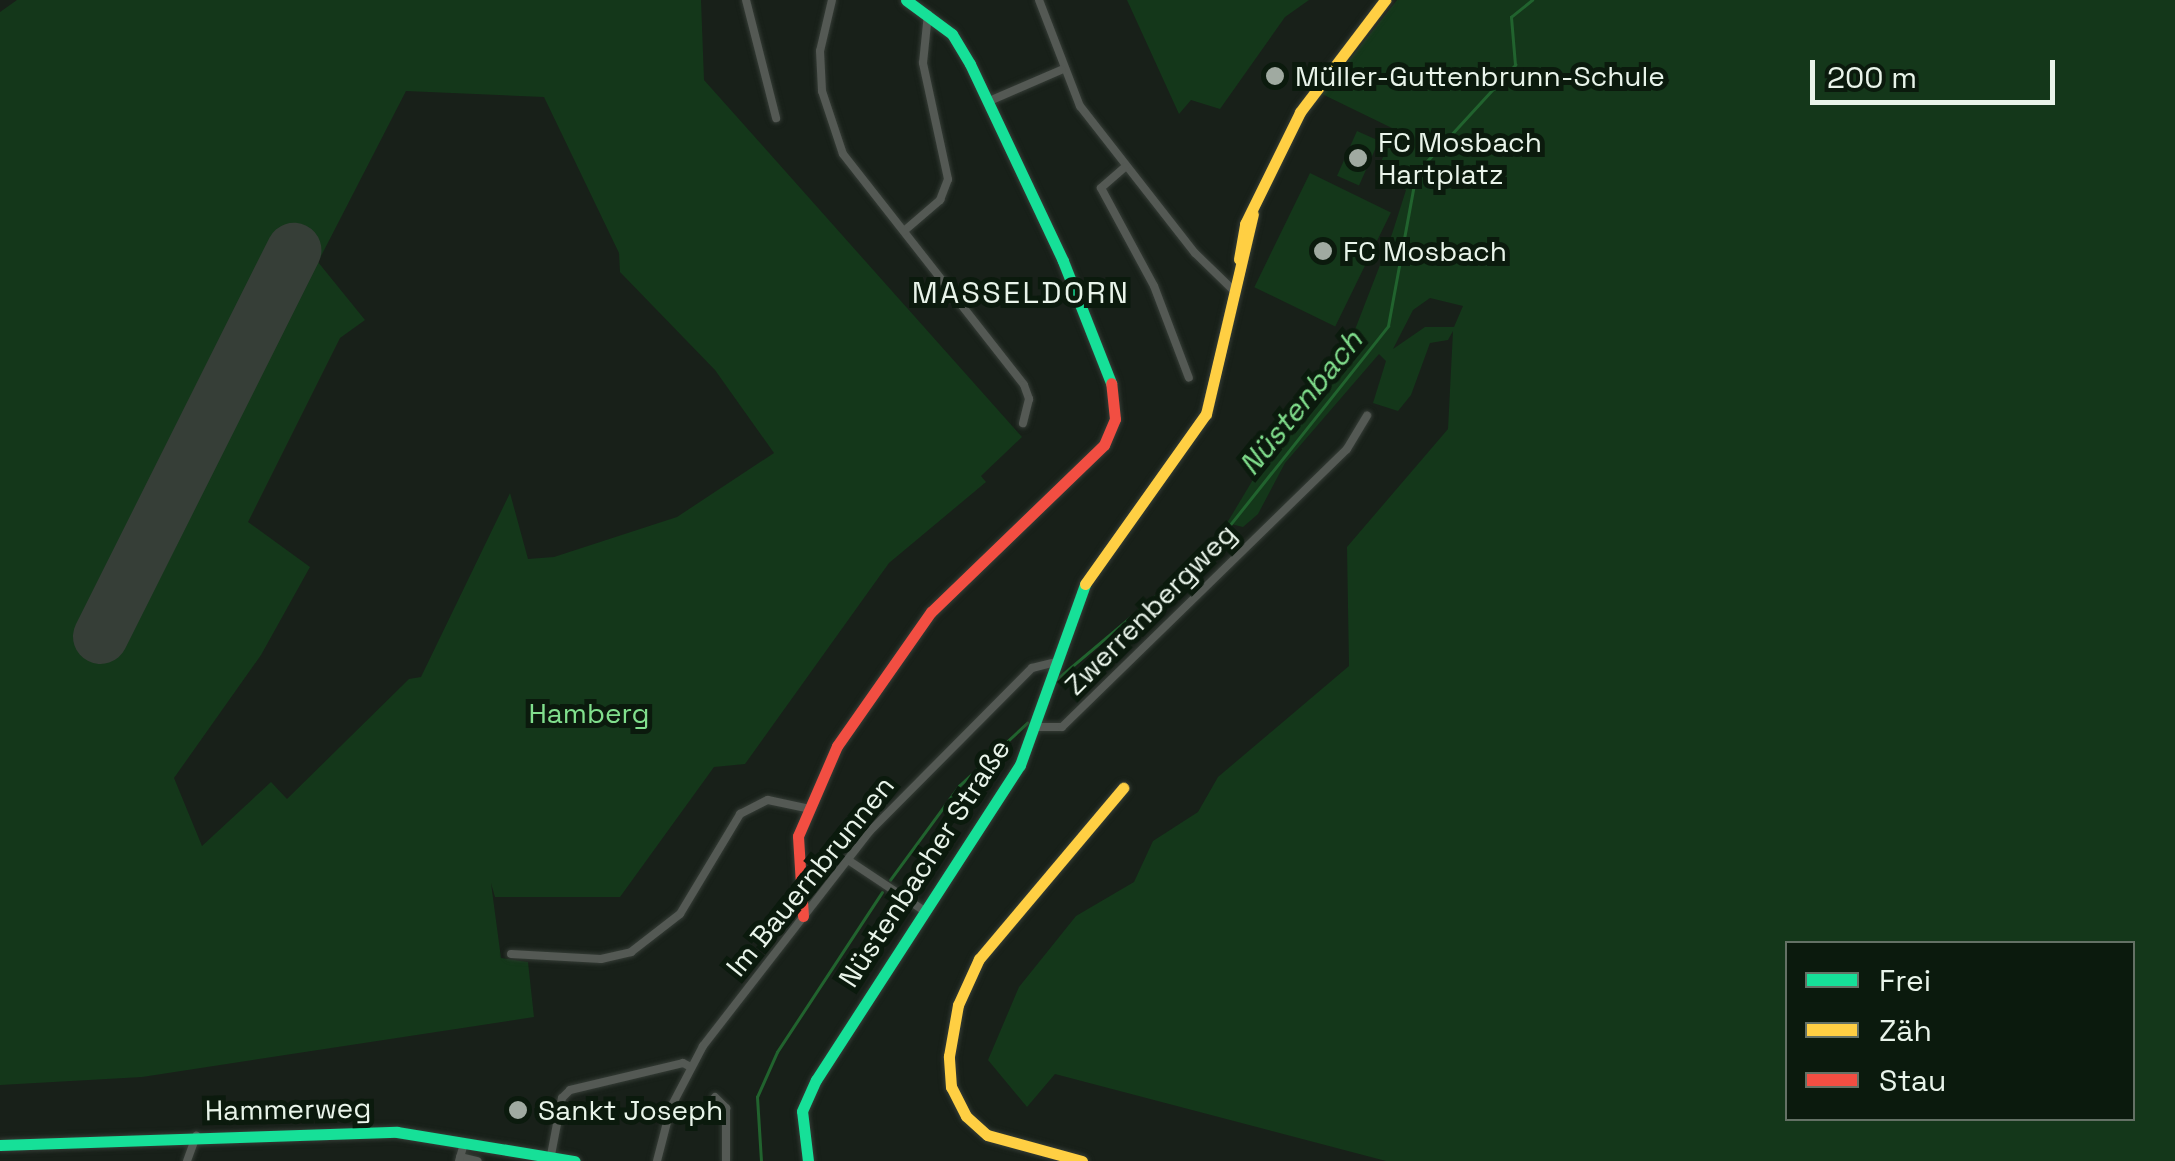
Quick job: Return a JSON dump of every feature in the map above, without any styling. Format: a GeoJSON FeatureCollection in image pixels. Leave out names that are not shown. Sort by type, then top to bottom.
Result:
{"type":"FeatureCollection","features":[{"type":"Feature","properties":{"kind":"street"},"geometry":{"type":"LineString","coordinates":[[746,0],[776,118]]}},
{"type":"Feature","properties":{"kind":"street"},"geometry":{"type":"LineString","coordinates":[[832,0],[820,51],[822,92],[843,154],[1024,385],[1029,399],[1022,423]]}},
{"type":"Feature","properties":{"kind":"street"},"geometry":{"type":"LineString","coordinates":[[803,916],[798,836],[806,808],[837,746],[931,612],[1044,509],[1104,445],[1114,418],[1114,391],[1063,260],[962,47],[928,14],[906,0]]}},
{"type":"Feature","properties":{"kind":"street"},"geometry":{"type":"LineString","coordinates":[[1040,0],[1062,70],[1125,167],[1232,290]]}},
{"type":"Feature","properties":{"kind":"street","name":"Nüstenbacher Straße"},"geometry":{"type":"LineString","coordinates":[[808,1161],[802,1129],[808,1096],[923,910],[1020,765],[1036,727],[1052,663],[1087,580],[1206,414],[1232,290],[1253,214],[1300,112],[1385,0]]}},
{"type":"Feature","properties":{"kind":"street"},"geometry":{"type":"LineString","coordinates":[[904,231],[940,200],[948,178],[923,63],[928,14]]}},
{"type":"Feature","properties":{"kind":"street"},"geometry":{"type":"LineString","coordinates":[[987,102],[1062,70]]}},
{"type":"Feature","properties":{"kind":"street"},"geometry":{"type":"LineString","coordinates":[[1125,167],[1101,188],[1154,286],[1190,378]]}},
{"type":"Feature","properties":{"kind":"street","name":"Zwerrenbergweg"},"geometry":{"type":"LineString","coordinates":[[1036,727],[1062,727],[1347,449],[1367,416]]}},
{"type":"Feature","properties":{"kind":"street","name":"Im Bauernbrunnen"},"geometry":{"type":"LineString","coordinates":[[658,1161],[671,1107],[690,1068],[803,916],[898,799],[1032,668],[1052,663]]}},
{"type":"Feature","properties":{"kind":"street"},"geometry":{"type":"LineString","coordinates":[[1082,1161],[987,1136],[966,1116],[951,1087],[949,1056],[958,1005],[978,959],[1123,788]]}},
{"type":"Feature","properties":{"kind":"street"},"geometry":{"type":"LineString","coordinates":[[511,954],[601,959],[632,952],[680,914],[740,814],[768,800],[806,808]]}},
{"type":"Feature","properties":{"kind":"street"},"geometry":{"type":"LineString","coordinates":[[848,860],[923,910]]}},
{"type":"Feature","properties":{"kind":"street"},"geometry":{"type":"LineString","coordinates":[[551,1155],[562,1098],[570,1090],[683,1064],[690,1068]]}},
{"type":"Feature","properties":{"kind":"street"},"geometry":{"type":"LineString","coordinates":[[715,1097],[726,1108],[726,1161]]}},
{"type":"Feature","properties":{"kind":"street","name":"Hammerweg"},"geometry":{"type":"LineString","coordinates":[[0,1145],[338,1131],[465,1138],[575,1161]]}},
{"type":"Feature","properties":{"kind":"street"},"geometry":{"type":"LineString","coordinates":[[188,1161],[196,1136]]}},
{"type":"Feature","properties":{"kind":"street"},"geometry":{"type":"LineString","coordinates":[[465,1138],[460,1159],[478,1161]]}},
{"type":"Feature","properties":{"kind":"green space","name":"Hamberg"},"geometry":{"type":"Polygon","coordinates":[[[17,0],[701,0],[704,80],[1022,437],[981,476],[986,482],[889,563],[745,764],[714,767],[620,897],[495,897],[491,883],[501,958],[528,962],[534,1017],[142,1077],[0,1085],[0,12],[17,0]],[[406,91],[318,262],[365,320],[340,338],[248,522],[310,567],[261,655],[174,778],[202,846],[271,782],[287,799],[409,679],[421,677],[510,493],[528,559],[554,557],[677,517],[774,453],[715,370],[620,272],[619,253],[544,97],[406,91]]]}},
{"type":"Feature","properties":{"kind":"green space"},"geometry":{"type":"Polygon","coordinates":[[[1127,0],[1309,0],[1285,17],[1220,109],[1191,100],[1179,114],[1127,0]]]}},
{"type":"Feature","properties":{"kind":"green space"},"geometry":{"type":"Polygon","coordinates":[[[1397,0],[2175,0],[2175,1161],[1386,1161],[1055,1074],[1027,1107],[988,1060],[1019,987],[1076,916],[1134,882],[1153,841],[1198,812],[1218,777],[1349,666],[1347,547],[1448,429],[1453,331],[1448,340],[1430,343],[1411,395],[1398,411],[1373,403],[1386,361],[1379,354],[1285,463],[1258,514],[1243,527],[1227,523],[1293,413],[1344,358],[1406,190],[1375,174],[1396,130],[1322,94],[1397,0]],[[1430,298],[1413,310],[1393,349],[1425,327],[1454,327],[1463,306],[1430,298]]]}},
{"type":"Feature","properties":{"kind":"green space","name":"FC Mosbach Hartplatz"},"geometry":{"type":"Polygon","coordinates":[[[1357,131],[1379,141],[1359,186],[1337,176],[1357,131]]]}},
{"type":"Feature","properties":{"kind":"green space","name":"FC Mosbach"},"geometry":{"type":"Polygon","coordinates":[[[1310,173],[1391,212],[1335,327],[1254,287],[1310,173]]]}},
{"type":"Feature","properties":{"kind":"waterway","name":"Nüstenbach"},"geometry":{"type":"LineString","coordinates":[[1057,679],[1210,550],[1388,326],[1416,173],[1515,65],[1511,17],[1532,0]]}},
{"type":"Feature","properties":{"kind":"waterway","name":"Nüstenbach"},"geometry":{"type":"LineString","coordinates":[[890,880],[959,786],[1027,723]]}},
{"type":"Feature","properties":{"kind":"waterway","name":"Nüstenbach"},"geometry":{"type":"LineString","coordinates":[[761,1161],[757,1097],[777,1052],[882,892]]}},
{"type":"Feature","properties":{"kind":"runway"},"geometry":{"type":"LineString","coordinates":[[100,636],[293,250]]}},
{"type":"Feature","properties":{"kind":"traffic: fast"},"geometry":{"type":"LineString","coordinates":[[906,0],[952,34],[970,64],[1063,261],[1111,383]]}},
{"type":"Feature","properties":{"kind":"traffic: fast"},"geometry":{"type":"LineString","coordinates":[[808,1161],[802,1111],[816,1080],[1020,765],[1085,584]]}},
{"type":"Feature","properties":{"kind":"traffic: fast"},"geometry":{"type":"LineString","coordinates":[[0,1145],[397,1132],[575,1161]]}},
{"type":"Feature","properties":{"kind":"traffic: slow"},"geometry":{"type":"LineString","coordinates":[[1239,259],[1245,224],[1300,112],[1385,0]]}},
{"type":"Feature","properties":{"kind":"traffic: slow"},"geometry":{"type":"LineString","coordinates":[[1085,584],[1206,414],[1253,214]]}},
{"type":"Feature","properties":{"kind":"traffic: slow"},"geometry":{"type":"LineString","coordinates":[[1082,1161],[987,1135],[966,1116],[951,1087],[949,1056],[958,1005],[979,959],[1123,788]]}},
{"type":"Feature","properties":{"kind":"traffic: jam"},"geometry":{"type":"LineString","coordinates":[[803,916],[798,836],[837,746],[931,612],[1104,445],[1115,419],[1111,383]]}},
{"type":"Feature","properties":{"kind":"place","name":"Müller-Guttenbrunn-Schule"},"geometry":{"type":"Point","coordinates":[1275,76]}},
{"type":"Feature","properties":{"kind":"place","name":"FC Mosbach Hartplatz"},"geometry":{"type":"Point","coordinates":[1358,158]}},
{"type":"Feature","properties":{"kind":"place","name":"FC Mosbach"},"geometry":{"type":"Point","coordinates":[1323,251]}},
{"type":"Feature","properties":{"kind":"place","name":"Sankt Joseph"},"geometry":{"type":"Point","coordinates":[518,1110]}},
{"type":"Feature","properties":{"kind":"district","name":"MASSELDORN"},"geometry":{"type":"Point","coordinates":[1021,293]}}]}
